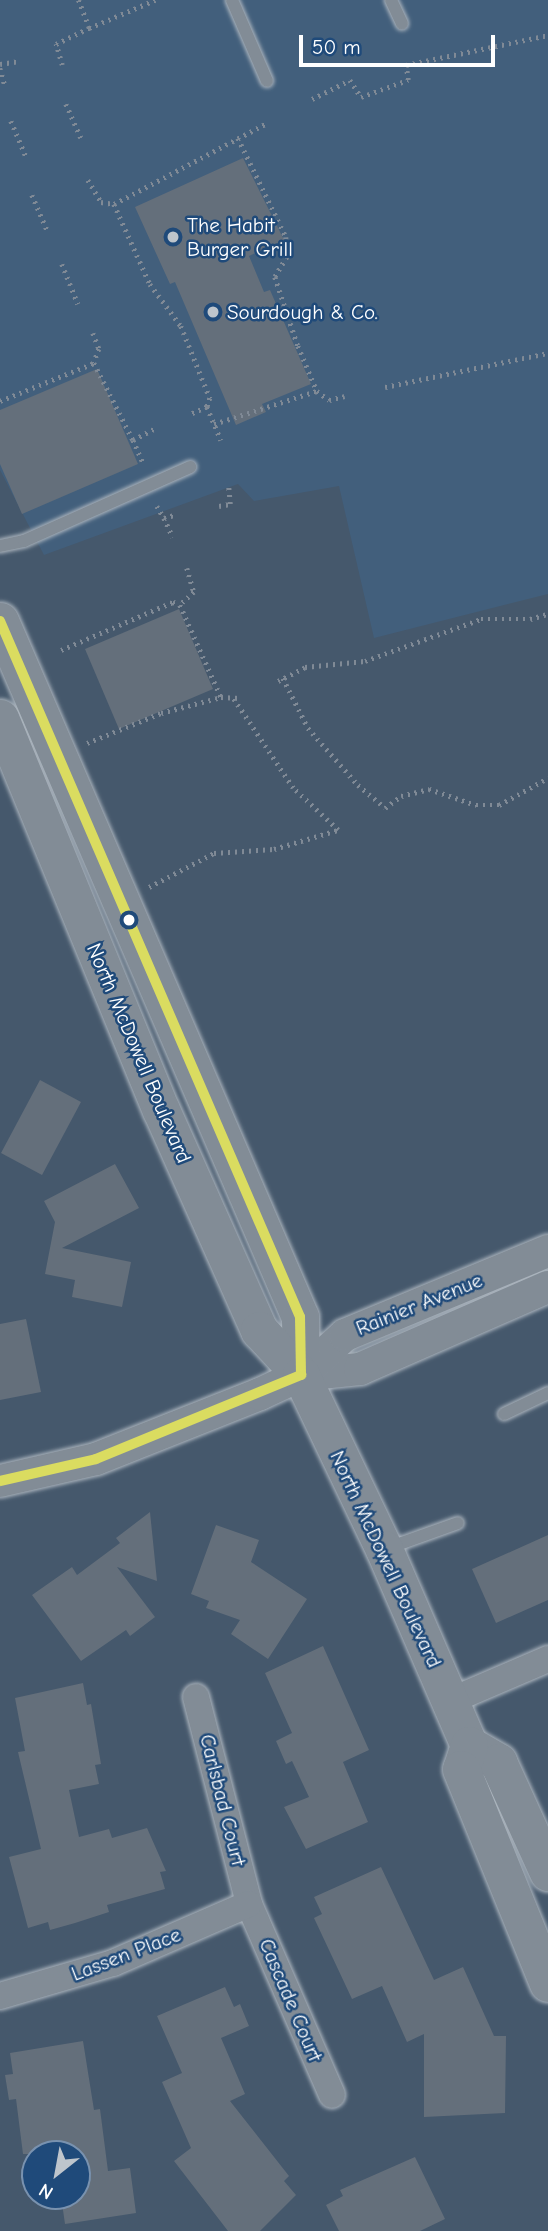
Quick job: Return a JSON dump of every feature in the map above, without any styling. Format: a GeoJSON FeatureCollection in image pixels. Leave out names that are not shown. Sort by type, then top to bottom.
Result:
{"type":"FeatureCollection","features":[{"type":"Feature","properties":{"kind":"main road","name":"North McDowell Boulevard"},"geometry":{"type":"LineString","coordinates":[[0,621],[300,1317],[301,1375]]}},
{"type":"Feature","properties":{"kind":"main road","name":"North McDowell Boulevard"},"geometry":{"type":"LineString","coordinates":[[0,718],[160,1110],[259,1330],[301,1375],[384,1549],[469,1745]]}},
{"type":"Feature","properties":{"kind":"main road"},"geometry":{"type":"LineString","coordinates":[[548,1872],[498,1762],[469,1745],[461,1769],[548,1983]]}},
{"type":"Feature","properties":{"kind":"street","name":"Rainier Avenue"},"geometry":{"type":"LineString","coordinates":[[301,1375],[345,1335],[548,1251]]}},
{"type":"Feature","properties":{"kind":"street","name":"Rainier Avenue"},"geometry":{"type":"LineString","coordinates":[[0,1481],[96,1459],[301,1375],[360,1369],[548,1287]]}},
{"type":"Feature","properties":{"kind":"street"},"geometry":{"type":"LineString","coordinates":[[450,1701],[548,1660]]}},
{"type":"Feature","properties":{"kind":"street","name":"Carlsbad Court"},"geometry":{"type":"LineString","coordinates":[[196,1697],[249,1904]]}},
{"type":"Feature","properties":{"kind":"street","name":"Lassen Place"},"geometry":{"type":"LineString","coordinates":[[0,1996],[113,1963],[249,1904]]}},
{"type":"Feature","properties":{"kind":"street","name":"Cascade Court"},"geometry":{"type":"LineString","coordinates":[[249,1904],[332,2095]]}},
{"type":"Feature","properties":{"kind":"lane"},"geometry":{"type":"LineString","coordinates":[[232,0],[267,82]]}},
{"type":"Feature","properties":{"kind":"lane"},"geometry":{"type":"LineString","coordinates":[[391,0],[402,24]]}},
{"type":"Feature","properties":{"kind":"lane"},"geometry":{"type":"LineString","coordinates":[[0,546],[24,541],[190,467]]}},
{"type":"Feature","properties":{"kind":"lane"},"geometry":{"type":"LineString","coordinates":[[504,1414],[548,1393]]}},
{"type":"Feature","properties":{"kind":"lane"},"geometry":{"type":"LineString","coordinates":[[384,1549],[458,1523]]}},
{"type":"Feature","properties":{"kind":"path"},"geometry":{"type":"LineString","coordinates":[[78,0],[89,28]]}},
{"type":"Feature","properties":{"kind":"path"},"geometry":{"type":"LineString","coordinates":[[62,65],[56,44],[155,0]]}},
{"type":"Feature","properties":{"kind":"path"},"geometry":{"type":"LineString","coordinates":[[312,99],[350,80],[361,97],[408,80],[406,65],[548,35]]}},
{"type":"Feature","properties":{"kind":"path"},"geometry":{"type":"LineString","coordinates":[[5,85],[0,64],[18,61]]}},
{"type":"Feature","properties":{"kind":"path"},"geometry":{"type":"LineString","coordinates":[[66,104],[81,138]]}},
{"type":"Feature","properties":{"kind":"path"},"geometry":{"type":"LineString","coordinates":[[11,121],[26,157]]}},
{"type":"Feature","properties":{"kind":"path"},"geometry":{"type":"LineString","coordinates":[[88,180],[101,202],[114,204],[265,124]]}},
{"type":"Feature","properties":{"kind":"path"},"geometry":{"type":"LineString","coordinates":[[238,138],[286,237],[287,257],[275,277],[317,391],[329,400],[345,396]]}},
{"type":"Feature","properties":{"kind":"path"},"geometry":{"type":"LineString","coordinates":[[32,195],[48,232]]}},
{"type":"Feature","properties":{"kind":"path"},"geometry":{"type":"LineString","coordinates":[[114,204],[150,284],[181,326],[209,398],[207,407],[220,440]]}},
{"type":"Feature","properties":{"kind":"path"},"geometry":{"type":"LineString","coordinates":[[62,264],[78,304]]}},
{"type":"Feature","properties":{"kind":"path"},"geometry":{"type":"LineString","coordinates":[[93,333],[99,349],[94,363],[144,465]]}},
{"type":"Feature","properties":{"kind":"path"},"geometry":{"type":"LineString","coordinates":[[385,387],[548,353]]}},
{"type":"Feature","properties":{"kind":"path"},"geometry":{"type":"LineString","coordinates":[[0,401],[94,363]]}},
{"type":"Feature","properties":{"kind":"path"},"geometry":{"type":"LineString","coordinates":[[214,424],[317,391]]}},
{"type":"Feature","properties":{"kind":"path"},"geometry":{"type":"LineString","coordinates":[[191,414],[207,407]]}},
{"type":"Feature","properties":{"kind":"path"},"geometry":{"type":"LineString","coordinates":[[133,440],[154,429]]}},
{"type":"Feature","properties":{"kind":"path"},"geometry":{"type":"LineString","coordinates":[[219,506],[230,504],[228,483]]}},
{"type":"Feature","properties":{"kind":"path"},"geometry":{"type":"LineString","coordinates":[[157,506],[173,537]]}},
{"type":"Feature","properties":{"kind":"path"},"geometry":{"type":"LineString","coordinates":[[164,518],[174,516]]}},
{"type":"Feature","properties":{"kind":"path"},"geometry":{"type":"LineString","coordinates":[[180,604],[194,592],[187,568]]}},
{"type":"Feature","properties":{"kind":"path"},"geometry":{"type":"LineString","coordinates":[[61,650],[173,602],[180,604]]}},
{"type":"Feature","properties":{"kind":"path"},"geometry":{"type":"LineString","coordinates":[[180,604],[220,697]]}},
{"type":"Feature","properties":{"kind":"path"},"geometry":{"type":"LineString","coordinates":[[548,614],[530,619],[481,619],[365,661],[305,667],[280,680],[307,727],[358,785],[386,808],[401,796],[429,789],[476,805],[499,805],[548,778]]}},
{"type":"Feature","properties":{"kind":"path"},"geometry":{"type":"LineString","coordinates":[[88,743],[161,713],[220,697],[240,698]]}},
{"type":"Feature","properties":{"kind":"path"},"geometry":{"type":"LineString","coordinates":[[149,887],[214,853],[274,849],[338,830],[293,788],[233,698]]}},
{"type":"Feature","properties":{"kind":"shaded area"},"geometry":{"type":"Polygon","coordinates":[[[0,0],[548,0],[548,594],[374,638],[339,486],[254,501],[238,484],[44,555],[0,470],[0,0]]]}},
{"type":"Feature","properties":{"kind":"building"},"geometry":{"type":"Polygon","coordinates":[[[243,158],[284,240],[249,256],[264,292],[270,290],[311,384],[262,404],[266,412],[236,425],[175,282],[170,284],[135,207],[243,158]]]}},
{"type":"Feature","properties":{"kind":"building"},"geometry":{"type":"Polygon","coordinates":[[[97,369],[138,464],[22,514],[0,464],[0,410],[97,369]]]}},
{"type":"Feature","properties":{"kind":"building"},"geometry":{"type":"Polygon","coordinates":[[[179,609],[213,689],[119,729],[85,649],[179,609]]]}},
{"type":"Feature","properties":{"kind":"building"},"geometry":{"type":"Polygon","coordinates":[[[40,1080],[81,1102],[42,1175],[1,1153],[40,1080]]]}},
{"type":"Feature","properties":{"kind":"building"},"geometry":{"type":"Polygon","coordinates":[[[115,1164],[139,1208],[62,1248],[131,1262],[122,1307],[72,1297],[75,1280],[45,1274],[55,1222],[44,1201],[115,1164]]]}},
{"type":"Feature","properties":{"kind":"building"},"geometry":{"type":"Polygon","coordinates":[[[26,1319],[41,1392],[0,1400],[0,1324],[26,1319]]]}},
{"type":"Feature","properties":{"kind":"building"},"geometry":{"type":"Polygon","coordinates":[[[150,1512],[157,1581],[117,1567],[155,1617],[130,1636],[126,1630],[81,1661],[32,1595],[72,1567],[77,1575],[120,1543],[116,1538],[150,1512]]]}},
{"type":"Feature","properties":{"kind":"building"},"geometry":{"type":"Polygon","coordinates":[[[216,1525],[259,1540],[251,1562],[307,1599],[268,1659],[231,1634],[240,1620],[206,1608],[209,1601],[191,1594],[216,1525]]]}},
{"type":"Feature","properties":{"kind":"building"},"geometry":{"type":"Polygon","coordinates":[[[548,1535],[548,1600],[496,1623],[472,1569],[548,1535]]]}},
{"type":"Feature","properties":{"kind":"building"},"geometry":{"type":"Polygon","coordinates":[[[323,1646],[369,1750],[343,1762],[368,1822],[306,1849],[284,1807],[309,1797],[292,1761],[286,1764],[276,1741],[292,1733],[265,1673],[323,1646]]]}},
{"type":"Feature","properties":{"kind":"building"},"geometry":{"type":"Polygon","coordinates":[[[83,1683],[87,1705],[91,1704],[101,1764],[95,1765],[99,1784],[69,1790],[79,1837],[109,1829],[112,1838],[147,1828],[166,1871],[160,1872],[165,1889],[107,1905],[109,1912],[75,1923],[50,1930],[48,1922],[28,1928],[9,1857],[41,1849],[18,1752],[25,1751],[15,1698],[83,1683]]]}},
{"type":"Feature","properties":{"kind":"building"},"geometry":{"type":"Polygon","coordinates":[[[381,1867],[434,1980],[463,1967],[494,2036],[506,2036],[505,2113],[424,2117],[424,2034],[407,2042],[382,1986],[352,1999],[314,1918],[322,1914],[314,1897],[381,1867]]]}},
{"type":"Feature","properties":{"kind":"building"},"geometry":{"type":"Polygon","coordinates":[[[225,1987],[234,2007],[240,2004],[249,2026],[221,2038],[245,2094],[230,2101],[289,2176],[284,2181],[296,2195],[260,2231],[228,2231],[174,2161],[191,2148],[162,2082],[182,2073],[157,2016],[225,1987]]]}},
{"type":"Feature","properties":{"kind":"building"},"geometry":{"type":"Polygon","coordinates":[[[83,2041],[94,2110],[100,2109],[108,2171],[130,2168],[136,2213],[65,2224],[63,2210],[91,2210],[91,2140],[21,2140],[16,2099],[9,2100],[5,2075],[13,2074],[10,2053],[83,2041]]]}},
{"type":"Feature","properties":{"kind":"building"},"geometry":{"type":"Polygon","coordinates":[[[415,2157],[445,2219],[420,2231],[339,2231],[326,2205],[343,2196],[340,2190],[415,2157]]]}},
{"type":"Feature","properties":{"kind":"transit line"},"geometry":{"type":"LineString","coordinates":[[0,621],[300,1317],[301,1375]]}},
{"type":"Feature","properties":{"kind":"transit line"},"geometry":{"type":"LineString","coordinates":[[0,1481],[96,1459],[301,1375]]}},
{"type":"Feature","properties":{"kind":"place","name":"The Habit Burger Grill"},"geometry":{"type":"Point","coordinates":[173,237]}},
{"type":"Feature","properties":{"kind":"place","name":"Sourdough & Co."},"geometry":{"type":"Point","coordinates":[213,312]}}]}
